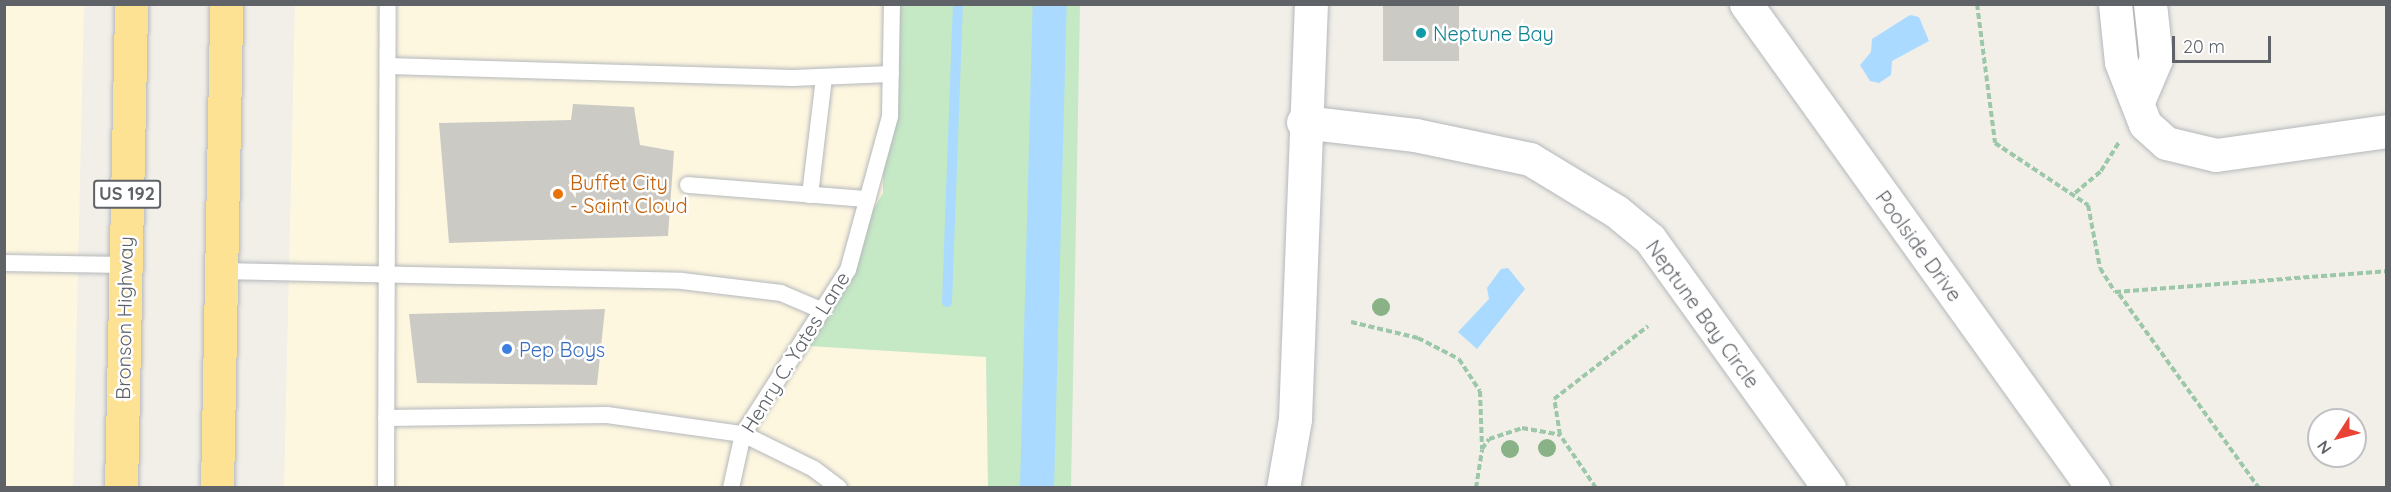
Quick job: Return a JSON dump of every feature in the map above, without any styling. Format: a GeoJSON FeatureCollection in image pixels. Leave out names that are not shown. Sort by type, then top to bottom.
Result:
{"type":"FeatureCollection","features":[{"type":"Feature","properties":{"kind":"highway","name":"Bronson Highway"},"geometry":{"type":"LineString","coordinates":[[121,488],[131,4]]}},
{"type":"Feature","properties":{"kind":"highway"},"geometry":{"type":"LineString","coordinates":[[217,488],[226,4]]}},
{"type":"Feature","properties":{"kind":"street"},"geometry":{"type":"LineString","coordinates":[[1283,488],[1295,419],[1303,122],[1311,4]]}},
{"type":"Feature","properties":{"kind":"street","name":"Poolside Drive"},"geometry":{"type":"LineString","coordinates":[[1746,4],[2093,488]]}},
{"type":"Feature","properties":{"kind":"street"},"geometry":{"type":"LineString","coordinates":[[2115,4],[2121,62],[2142,112],[2166,143],[2216,155],[2386,131]]}},
{"type":"Feature","properties":{"kind":"street"},"geometry":{"type":"LineString","coordinates":[[2142,112],[2156,59],[2150,4]]}},
{"type":"Feature","properties":{"kind":"street","name":"Neptune Bay Circle"},"geometry":{"type":"LineString","coordinates":[[1303,122],[1415,135],[1530,159],[1616,211],[1650,239],[1829,488]]}},
{"type":"Feature","properties":{"kind":"lane"},"geometry":{"type":"LineString","coordinates":[[386,488],[388,4]]}},
{"type":"Feature","properties":{"kind":"lane","name":"Henry C. Yates Lane"},"geometry":{"type":"LineString","coordinates":[[731,488],[743,434],[848,270],[890,116],[892,4]]}},
{"type":"Feature","properties":{"kind":"lane"},"geometry":{"type":"LineString","coordinates":[[388,66],[824,78],[891,74]]}},
{"type":"Feature","properties":{"kind":"lane"},"geometry":{"type":"LineString","coordinates":[[810,195],[824,78]]}},
{"type":"Feature","properties":{"kind":"lane"},"geometry":{"type":"LineString","coordinates":[[688,185],[867,199]]}},
{"type":"Feature","properties":{"kind":"lane"},"geometry":{"type":"LineString","coordinates":[[4,263],[125,265]]}},
{"type":"Feature","properties":{"kind":"lane"},"geometry":{"type":"LineString","coordinates":[[221,271],[682,281],[781,292],[821,310]]}},
{"type":"Feature","properties":{"kind":"lane"},"geometry":{"type":"LineString","coordinates":[[386,418],[608,415],[743,434],[814,469],[838,488]]}},
{"type":"Feature","properties":{"kind":"path"},"geometry":{"type":"LineString","coordinates":[[1977,4],[1995,143],[2076,193],[2093,216],[2100,268],[2259,488]]}},
{"type":"Feature","properties":{"kind":"path"},"geometry":{"type":"LineString","coordinates":[[2076,193],[2101,171],[2142,112]]}},
{"type":"Feature","properties":{"kind":"path"},"geometry":{"type":"LineString","coordinates":[[2119,294],[2386,271]]}},
{"type":"Feature","properties":{"kind":"path"},"geometry":{"type":"LineString","coordinates":[[1352,322],[1418,338],[1459,359],[1480,391],[1482,449],[1476,488]]}},
{"type":"Feature","properties":{"kind":"path"},"geometry":{"type":"LineString","coordinates":[[1596,488],[1560,435],[1554,412],[1560,390],[1648,326]]}},
{"type":"Feature","properties":{"kind":"path"},"geometry":{"type":"LineString","coordinates":[[1482,449],[1505,431],[1560,435]]}},
{"type":"Feature","properties":{"kind":"shaded area"},"geometry":{"type":"Polygon","coordinates":[[[4,5],[84,5],[73,487],[5,487],[4,5]]]}},
{"type":"Feature","properties":{"kind":"shaded area"},"geometry":{"type":"Polygon","coordinates":[[[295,5],[885,5],[883,194],[795,345],[986,356],[988,487],[284,488],[295,5]]]}},
{"type":"Feature","properties":{"kind":"green space"},"geometry":{"type":"Polygon","coordinates":[[[885,5],[1080,5],[1071,487],[988,487],[986,357],[794,345],[883,193],[885,5]]]}},
{"type":"Feature","properties":{"kind":"water"},"geometry":{"type":"Polygon","coordinates":[[[1910,15],[1919,17],[1929,41],[1892,61],[1891,75],[1879,83],[1870,81],[1860,65],[1871,52],[1872,39],[1910,15]]]}},
{"type":"Feature","properties":{"kind":"water"},"geometry":{"type":"Polygon","coordinates":[[[1508,268],[1525,289],[1477,349],[1458,332],[1489,299],[1487,288],[1501,269],[1508,268]]]}},
{"type":"Feature","properties":{"kind":"building","name":"Neptune Bay"},"geometry":{"type":"Polygon","coordinates":[[[1383,4],[1459,4],[1459,61],[1383,61],[1383,4]]]}},
{"type":"Feature","properties":{"kind":"building","name":"Buffet City - Saint Cloud"},"geometry":{"type":"Polygon","coordinates":[[[573,104],[634,107],[640,145],[674,151],[668,236],[449,243],[439,123],[571,120],[573,104]]]}},
{"type":"Feature","properties":{"kind":"building","name":"Pep Boys"},"geometry":{"type":"Polygon","coordinates":[[[605,309],[597,385],[417,383],[409,314],[605,309]]]}},
{"type":"Feature","properties":{"kind":"waterway"},"geometry":{"type":"LineString","coordinates":[[947,302],[958,4]]}},
{"type":"Feature","properties":{"kind":"waterway"},"geometry":{"type":"LineString","coordinates":[[1037,488],[1050,4]]}},
{"type":"Feature","properties":{"kind":"place","name":"Neptune Bay"},"geometry":{"type":"Point","coordinates":[1421,33]}},
{"type":"Feature","properties":{"kind":"place","name":"Buffet City - Saint Cloud"},"geometry":{"type":"Point","coordinates":[558,194]}},
{"type":"Feature","properties":{"kind":"place","name":"Pep Boys"},"geometry":{"type":"Point","coordinates":[507,349]}}]}
